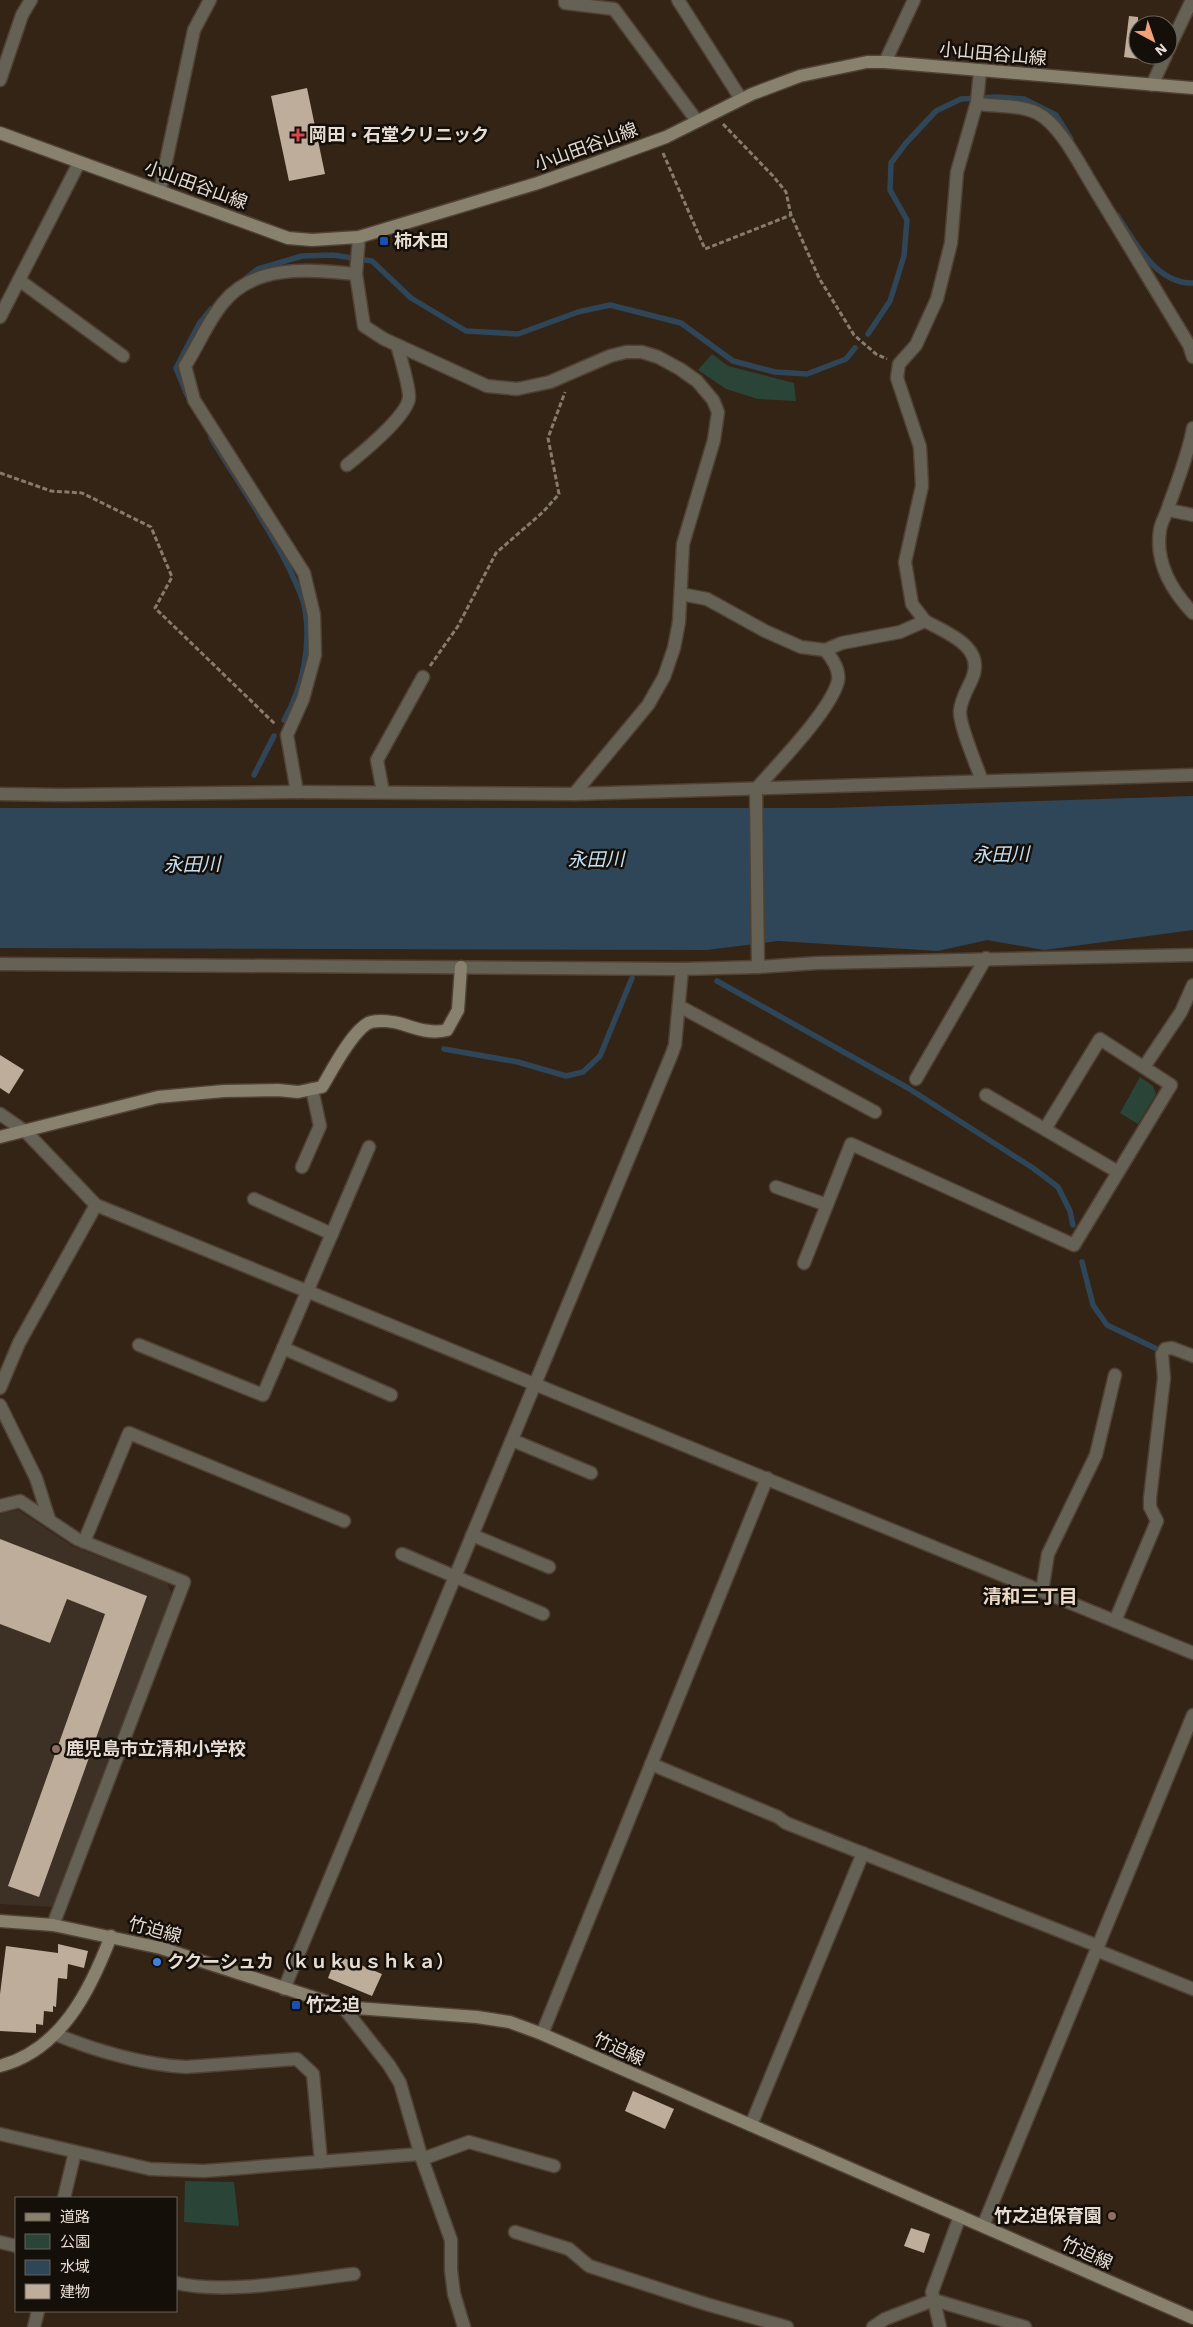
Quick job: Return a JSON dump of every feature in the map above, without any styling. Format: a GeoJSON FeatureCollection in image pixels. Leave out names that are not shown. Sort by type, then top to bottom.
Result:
{"type":"FeatureCollection","features":[{"type":"Feature","properties":{"kind":"street"},"geometry":{"type":"LineString","coordinates":[[0,80],[22,15],[31,0]]}},
{"type":"Feature","properties":{"kind":"street"},"geometry":{"type":"LineString","coordinates":[[160,190],[194,30],[210,0]]}},
{"type":"Feature","properties":{"kind":"street"},"geometry":{"type":"LineString","coordinates":[[678,0],[741,99]]}},
{"type":"Feature","properties":{"kind":"street"},"geometry":{"type":"LineString","coordinates":[[885,62],[914,0]]}},
{"type":"Feature","properties":{"kind":"street"},"geometry":{"type":"LineString","coordinates":[[1178,29],[1192,0]]}},
{"type":"Feature","properties":{"kind":"street"},"geometry":{"type":"LineString","coordinates":[[565,1],[614,9],[696,121]]}},
{"type":"Feature","properties":{"kind":"street","name":"小山田谷山線"},"geometry":{"type":"LineString","coordinates":[[0,133],[288,238],[358,242],[538,183],[658,140],[741,99],[800,76],[867,62],[1193,88]]}},
{"type":"Feature","properties":{"kind":"street"},"geometry":{"type":"LineString","coordinates":[[1152,85],[1161,65]]}},
{"type":"Feature","properties":{"kind":"street"},"geometry":{"type":"LineString","coordinates":[[980,71],[977,103],[957,172],[951,243],[937,300],[916,345],[899,364],[897,378],[920,446],[922,486],[905,562],[912,604],[925,621],[952,635],[966,645],[974,655],[976,664],[973,677],[964,696],[960,713],[982,781]]}},
{"type":"Feature","properties":{"kind":"street"},"geometry":{"type":"LineString","coordinates":[[977,103],[1037,113],[1052,126],[1066,144],[1119,228],[1189,345],[1193,357]]}},
{"type":"Feature","properties":{"kind":"street"},"geometry":{"type":"LineString","coordinates":[[0,317],[4,296],[19,280],[79,162]]}},
{"type":"Feature","properties":{"kind":"street"},"geometry":{"type":"LineString","coordinates":[[358,242],[356,272],[364,326],[397,345],[487,386],[517,389],[550,382],[610,356],[626,352],[642,352],[658,357],[697,381],[713,400],[718,412],[714,440],[684,544],[681,594],[674,648],[664,677],[648,705],[574,794]]}},
{"type":"Feature","properties":{"kind":"street"},"geometry":{"type":"LineString","coordinates":[[297,792],[287,735],[303,699],[314,654],[314,616],[304,573],[194,400],[185,366],[224,302],[246,284],[268,274],[280,272],[314,270],[356,272]]}},
{"type":"Feature","properties":{"kind":"street"},"geometry":{"type":"LineString","coordinates":[[19,280],[123,356]]}},
{"type":"Feature","properties":{"kind":"street"},"geometry":{"type":"LineString","coordinates":[[347,465],[374,443],[404,408],[409,398],[397,345]]}},
{"type":"Feature","properties":{"kind":"street"},"geometry":{"type":"LineString","coordinates":[[1193,428],[1190,445],[1160,530],[1160,553],[1166,573],[1177,596],[1193,613]]}},
{"type":"Feature","properties":{"kind":"street"},"geometry":{"type":"LineString","coordinates":[[1168,510],[1193,515]]}},
{"type":"Feature","properties":{"kind":"street"},"geometry":{"type":"LineString","coordinates":[[681,594],[707,599],[765,631],[801,647],[825,650],[842,643],[900,632],[925,621]]}},
{"type":"Feature","properties":{"kind":"street"},"geometry":{"type":"LineString","coordinates":[[758,968],[756,789],[800,739],[831,698],[838,680],[837,670],[833,659],[825,650]]}},
{"type":"Feature","properties":{"kind":"street"},"geometry":{"type":"LineString","coordinates":[[383,792],[377,760],[422,677]]}},
{"type":"Feature","properties":{"kind":"street"},"geometry":{"type":"LineString","coordinates":[[0,794],[62,796],[383,792],[574,794],[1193,775]]}},
{"type":"Feature","properties":{"kind":"street"},"geometry":{"type":"LineString","coordinates":[[1178,955],[1193,966]]}},
{"type":"Feature","properties":{"kind":"street"},"geometry":{"type":"LineString","coordinates":[[0,964],[682,969],[758,968],[817,962],[1193,955]]}},
{"type":"Feature","properties":{"kind":"street"},"geometry":{"type":"LineString","coordinates":[[916,1079],[986,958]]}},
{"type":"Feature","properties":{"kind":"street"},"geometry":{"type":"LineString","coordinates":[[0,1137],[26,1132],[158,1097],[224,1091],[278,1090],[298,1092],[322,1087],[357,1032],[369,1022],[396,1022],[423,1031],[438,1032],[447,1030],[458,1010],[461,967]]}},
{"type":"Feature","properties":{"kind":"street"},"geometry":{"type":"LineString","coordinates":[[284,1989],[671,1056],[675,1045],[682,969]]}},
{"type":"Feature","properties":{"kind":"street"},"geometry":{"type":"LineString","coordinates":[[1144,1067],[1181,1012],[1193,985]]}},
{"type":"Feature","properties":{"kind":"street"},"geometry":{"type":"LineString","coordinates":[[679,1006],[875,1112]]}},
{"type":"Feature","properties":{"kind":"street"},"geometry":{"type":"LineString","coordinates":[[804,1263],[851,1144],[1074,1245],[1171,1085],[1100,1039],[1045,1129]]}},
{"type":"Feature","properties":{"kind":"street"},"geometry":{"type":"LineString","coordinates":[[302,1167],[320,1126],[312,1090]]}},
{"type":"Feature","properties":{"kind":"street"},"geometry":{"type":"LineString","coordinates":[[986,1095],[1118,1172]]}},
{"type":"Feature","properties":{"kind":"street"},"geometry":{"type":"LineString","coordinates":[[0,1114],[26,1132],[96,1205],[1193,1653]]}},
{"type":"Feature","properties":{"kind":"street"},"geometry":{"type":"LineString","coordinates":[[139,1345],[263,1395],[369,1147]]}},
{"type":"Feature","properties":{"kind":"street"},"geometry":{"type":"LineString","coordinates":[[776,1187],[827,1205]]}},
{"type":"Feature","properties":{"kind":"street"},"geometry":{"type":"LineString","coordinates":[[254,1199],[332,1234]]}},
{"type":"Feature","properties":{"kind":"street"},"geometry":{"type":"LineString","coordinates":[[0,1388],[19,1343],[96,1205]]}},
{"type":"Feature","properties":{"kind":"street"},"geometry":{"type":"LineString","coordinates":[[283,1348],[391,1395]]}},
{"type":"Feature","properties":{"kind":"street"},"geometry":{"type":"LineString","coordinates":[[1116,1621],[1157,1521],[1150,1507],[1150,1498],[1164,1378],[1162,1354],[1165,1349],[1172,1348],[1193,1356]]}},
{"type":"Feature","properties":{"kind":"street"},"geometry":{"type":"LineString","coordinates":[[1042,1591],[1048,1554],[1096,1455],[1115,1375]]}},
{"type":"Feature","properties":{"kind":"street"},"geometry":{"type":"LineString","coordinates":[[0,1405],[36,1478],[49,1519]]}},
{"type":"Feature","properties":{"kind":"street"},"geometry":{"type":"LineString","coordinates":[[84,1542],[129,1433],[344,1521]]}},
{"type":"Feature","properties":{"kind":"street"},"geometry":{"type":"LineString","coordinates":[[512,1440],[591,1473]]}},
{"type":"Feature","properties":{"kind":"street"},"geometry":{"type":"LineString","coordinates":[[542,2034],[767,1478]]}},
{"type":"Feature","properties":{"kind":"street"},"geometry":{"type":"LineString","coordinates":[[0,1506],[20,1501],[64,1531],[84,1542],[184,1582],[53,1925]]}},
{"type":"Feature","properties":{"kind":"street"},"geometry":{"type":"LineString","coordinates":[[472,1534],[550,1567]]}},
{"type":"Feature","properties":{"kind":"street"},"geometry":{"type":"LineString","coordinates":[[402,1554],[543,1614]]}},
{"type":"Feature","properties":{"kind":"street"},"geometry":{"type":"LineString","coordinates":[[983,2226],[1193,1715]]}},
{"type":"Feature","properties":{"kind":"street"},"geometry":{"type":"LineString","coordinates":[[651,1764],[778,1817],[786,1823],[1097,1948],[1193,1989]]}},
{"type":"Feature","properties":{"kind":"street"},"geometry":{"type":"LineString","coordinates":[[751,2125],[863,1853]]}},
{"type":"Feature","properties":{"kind":"street","name":"竹迫線"},"geometry":{"type":"LineString","coordinates":[[0,1921],[53,1925],[161,1948],[343,2007],[510,2022],[542,2034],[1193,2318]]}},
{"type":"Feature","properties":{"kind":"street"},"geometry":{"type":"LineString","coordinates":[[0,2066],[29,2056],[67,2022],[97,1973],[111,1936]]}},
{"type":"Feature","properties":{"kind":"street"},"geometry":{"type":"LineString","coordinates":[[343,2007],[389,2065],[400,2083],[421,2156],[451,2240],[451,2270],[454,2294],[464,2327]]}},
{"type":"Feature","properties":{"kind":"street"},"geometry":{"type":"LineString","coordinates":[[55,2034],[80,2045],[167,2066],[186,2067],[297,2059],[313,2074],[321,2162]]}},
{"type":"Feature","properties":{"kind":"street"},"geometry":{"type":"LineString","coordinates":[[0,2134],[150,2169],[204,2171],[421,2156],[469,2142],[554,2166]]}},
{"type":"Feature","properties":{"kind":"street"},"geometry":{"type":"LineString","coordinates":[[64,2197],[75,2152]]}},
{"type":"Feature","properties":{"kind":"street"},"geometry":{"type":"LineString","coordinates":[[940,2327],[932,2292],[960,2216]]}},
{"type":"Feature","properties":{"kind":"street"},"geometry":{"type":"LineString","coordinates":[[515,2232],[569,2249],[589,2266],[706,2304],[788,2327]]}},
{"type":"Feature","properties":{"kind":"street"},"geometry":{"type":"LineString","coordinates":[[0,2242],[15,2246]]}},
{"type":"Feature","properties":{"kind":"street"},"geometry":{"type":"LineString","coordinates":[[178,2283],[209,2287],[239,2286],[354,2274]]}},
{"type":"Feature","properties":{"kind":"street"},"geometry":{"type":"LineString","coordinates":[[873,2327],[885,2319],[934,2300],[1025,2327]]}},
{"type":"Feature","properties":{"kind":"street"},"geometry":{"type":"LineString","coordinates":[[34,2327],[38,2312]]}},
{"type":"Feature","properties":{"kind":"path"},"geometry":{"type":"LineString","coordinates":[[718,111],[724,128],[773,176],[786,192],[791,215],[819,278],[854,334],[876,354],[899,364]]}},
{"type":"Feature","properties":{"kind":"path"},"geometry":{"type":"LineString","coordinates":[[658,140],[705,249],[791,215]]}},
{"type":"Feature","properties":{"kind":"path"},"geometry":{"type":"LineString","coordinates":[[422,677],[458,626],[496,553],[543,512],[559,494],[548,438],[572,373]]}},
{"type":"Feature","properties":{"kind":"path"},"geometry":{"type":"LineString","coordinates":[[0,473],[50,491],[82,493],[151,527],[172,577],[155,608],[287,735]]}},
{"type":"Feature","properties":{"kind":"shaded area","name":"鹿児島市立清和小学校"},"geometry":{"type":"Polygon","coordinates":[[[18,1510],[72,1546],[167,1583],[172,1594],[52,1907],[0,1904],[0,1514],[18,1510]]]}},
{"type":"Feature","properties":{"kind":"green space"},"geometry":{"type":"Polygon","coordinates":[[[712,354],[728,366],[794,383],[796,401],[758,399],[726,389],[698,370],[712,354]]]}},
{"type":"Feature","properties":{"kind":"green space"},"geometry":{"type":"Polygon","coordinates":[[[1140,1077],[1153,1086],[1156,1094],[1138,1124],[1120,1113],[1140,1077]]]}},
{"type":"Feature","properties":{"kind":"green space"},"geometry":{"type":"Polygon","coordinates":[[[185,2181],[234,2182],[239,2226],[184,2222],[185,2181]]]}},
{"type":"Feature","properties":{"kind":"water","name":"永田川"},"geometry":{"type":"Polygon","coordinates":[[[1193,796],[1193,930],[1044,950],[987,940],[938,951],[778,941],[707,950],[0,948],[0,808],[829,808],[1193,796]]]}},
{"type":"Feature","properties":{"kind":"building"},"geometry":{"type":"Polygon","coordinates":[[[1128,24],[1128,58],[1124,57],[1128,24]]]}},
{"type":"Feature","properties":{"kind":"building","name":"岡田・石堂クリニック"},"geometry":{"type":"Polygon","coordinates":[[[307,88],[325,174],[289,181],[271,96],[307,88]]]}},
{"type":"Feature","properties":{"kind":"building"},"geometry":{"type":"Polygon","coordinates":[[[0,1055],[24,1070],[9,1094],[0,1088],[0,1055]]]}},
{"type":"Feature","properties":{"kind":"building"},"geometry":{"type":"Polygon","coordinates":[[[0,1539],[147,1596],[39,1897],[8,1886],[105,1614],[67,1599],[50,1643],[0,1624],[0,1539]]]}},
{"type":"Feature","properties":{"kind":"building"},"geometry":{"type":"Polygon","coordinates":[[[58,1944],[88,1951],[84,1968],[68,1964],[67,1979],[58,1978],[56,2007],[53,2006],[53,2012],[44,2011],[43,2025],[36,2024],[36,2033],[0,2031],[0,1994],[6,1946],[58,1953],[58,1944]]]}},
{"type":"Feature","properties":{"kind":"building"},"geometry":{"type":"Polygon","coordinates":[[[337,1955],[382,1974],[372,1996],[328,1978],[337,1955]]]}},
{"type":"Feature","properties":{"kind":"building"},"geometry":{"type":"Polygon","coordinates":[[[633,2091],[674,2109],[665,2129],[625,2111],[633,2091]]]}},
{"type":"Feature","properties":{"kind":"building"},"geometry":{"type":"Polygon","coordinates":[[[911,2228],[930,2234],[924,2253],[904,2246],[911,2228]]]}},
{"type":"Feature","properties":{"kind":"waterway"},"geometry":{"type":"LineString","coordinates":[[868,334],[890,301],[904,256],[907,220],[890,190],[891,163],[906,143],[936,111],[961,99],[997,97],[1024,99],[1056,115],[1071,139]]}},
{"type":"Feature","properties":{"kind":"waterway"},"geometry":{"type":"LineString","coordinates":[[1117,215],[1139,249],[1157,269],[1168,277],[1193,283]]}},
{"type":"Feature","properties":{"kind":"waterway"},"geometry":{"type":"LineString","coordinates":[[246,278],[258,269],[302,256],[333,255],[372,261],[411,298],[466,331],[518,334],[578,312],[610,305],[681,323],[733,361],[775,372],[807,374],[846,359],[855,348]]}},
{"type":"Feature","properties":{"kind":"waterway"},"geometry":{"type":"LineString","coordinates":[[187,395],[176,368],[199,324],[211,309]]}},
{"type":"Feature","properties":{"kind":"waterway"},"geometry":{"type":"LineString","coordinates":[[211,438],[261,518],[295,581],[304,603],[307,623],[304,666],[296,694],[284,720]]}},
{"type":"Feature","properties":{"kind":"waterway"},"geometry":{"type":"LineString","coordinates":[[254,775],[274,736]]}},
{"type":"Feature","properties":{"kind":"waterway"},"geometry":{"type":"LineString","coordinates":[[444,1049],[518,1062],[566,1076],[583,1072],[600,1056],[632,978]]}},
{"type":"Feature","properties":{"kind":"waterway"},"geometry":{"type":"LineString","coordinates":[[717,981],[908,1088],[1033,1168],[1058,1187],[1070,1211],[1073,1225]]}},
{"type":"Feature","properties":{"kind":"waterway"},"geometry":{"type":"LineString","coordinates":[[1082,1262],[1093,1305],[1107,1325],[1157,1349]]}},
{"type":"Feature","properties":{"kind":"place","name":"岡田・石堂クリニック"},"geometry":{"type":"Point","coordinates":[298,135]}},
{"type":"Feature","properties":{"kind":"place","name":"柿木田"},"geometry":{"type":"Point","coordinates":[384,241]}},
{"type":"Feature","properties":{"kind":"place","name":"鹿児島市立清和小学校"},"geometry":{"type":"Point","coordinates":[56,1749]}},
{"type":"Feature","properties":{"kind":"place","name":"ククーシュカ（ｋｕｋｕｓｈｋａ）"},"geometry":{"type":"Point","coordinates":[157,1962]}},
{"type":"Feature","properties":{"kind":"place","name":"竹之迫"},"geometry":{"type":"Point","coordinates":[296,2005]}},
{"type":"Feature","properties":{"kind":"place","name":"竹之迫保育園"},"geometry":{"type":"Point","coordinates":[1112,2216]}},
{"type":"Feature","properties":{"kind":"district","name":"清和三丁目"},"geometry":{"type":"Point","coordinates":[1030,1596]}}]}
